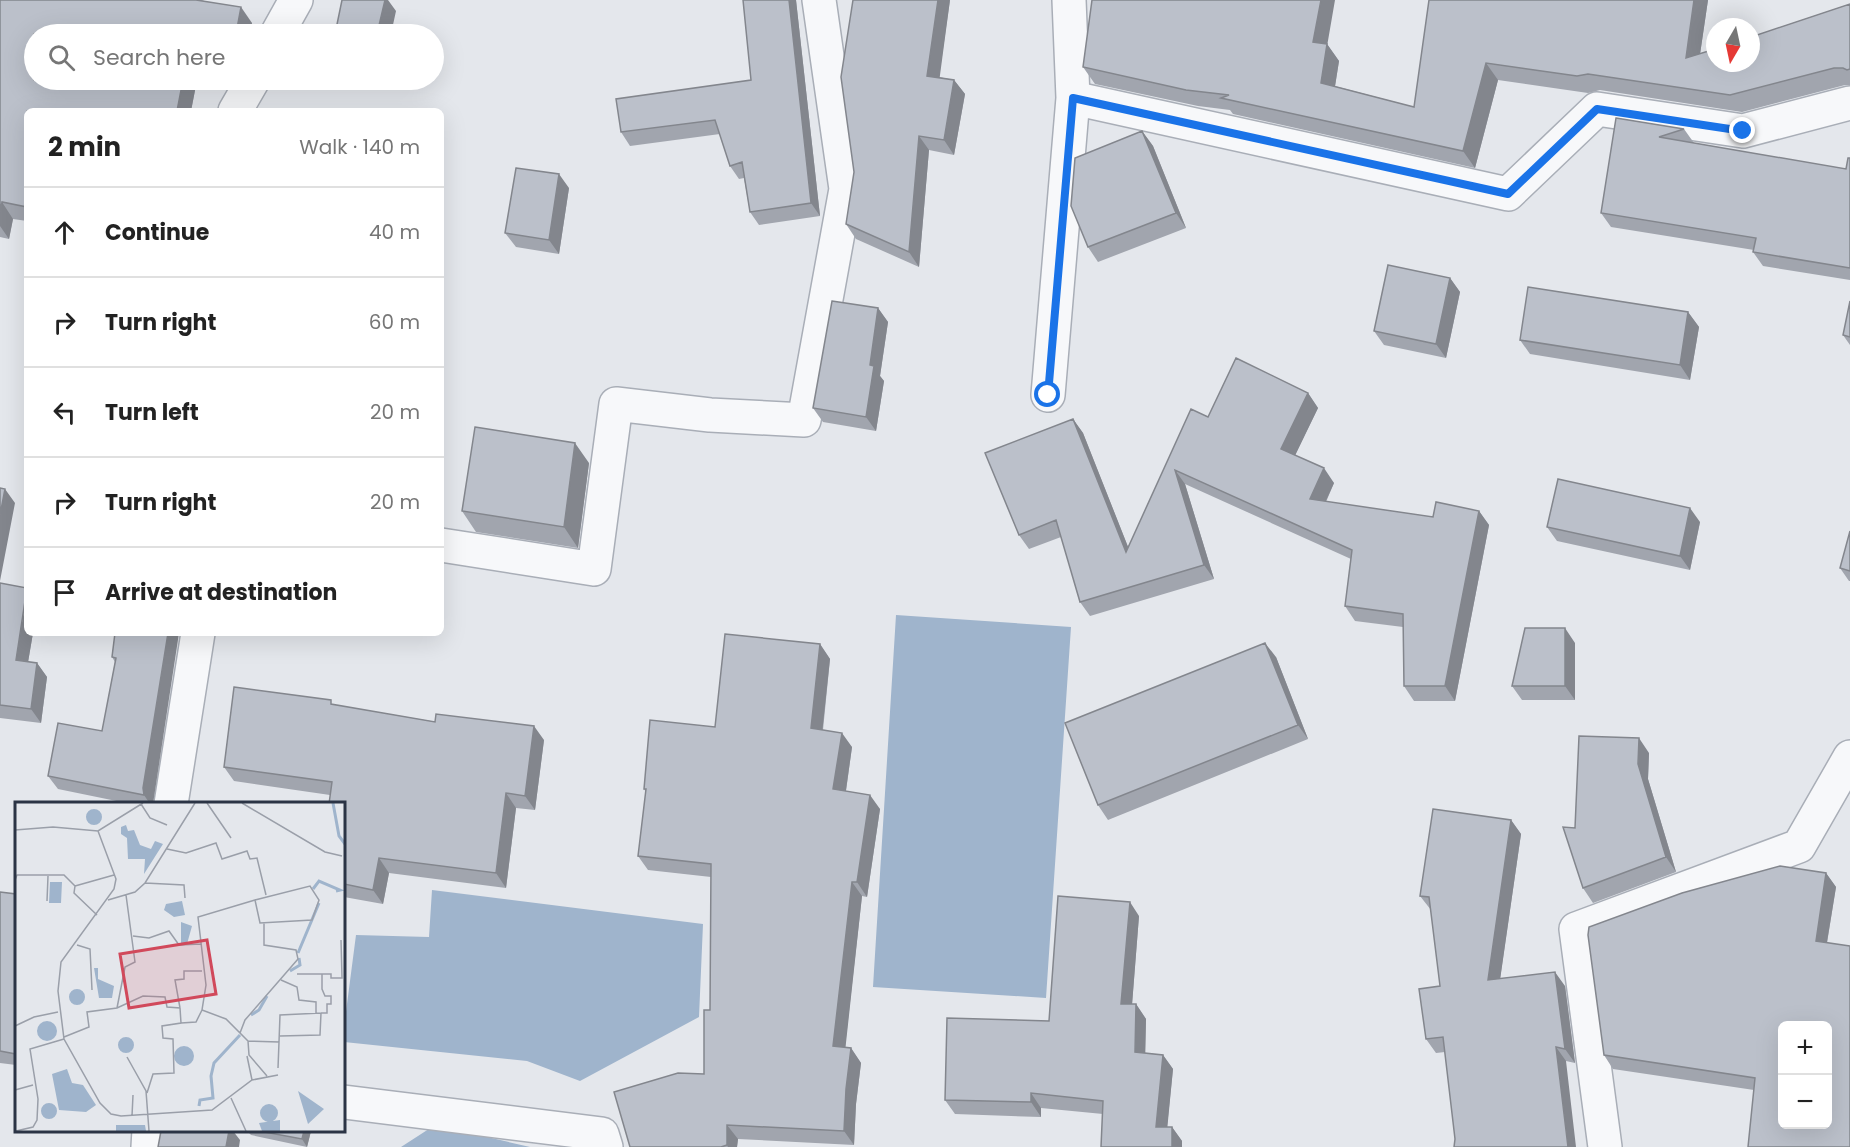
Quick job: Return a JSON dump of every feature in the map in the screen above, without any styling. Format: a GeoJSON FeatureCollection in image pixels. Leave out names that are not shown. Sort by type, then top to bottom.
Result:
{"type":"FeatureCollection","features":[{"type":"Feature","properties":{"kind":"street"},"geometry":{"type":"LineString","coordinates":[[283,24],[296,0]]}},
{"type":"Feature","properties":{"kind":"street"},"geometry":{"type":"LineString","coordinates":[[444,545],[594,569],[616,404],[710,415],[804,420],[846,189],[819,0]]}},
{"type":"Feature","properties":{"kind":"street"},"geometry":{"type":"LineString","coordinates":[[1048,395],[1073,98],[1069,0]]}},
{"type":"Feature","properties":{"kind":"street"},"geometry":{"type":"LineString","coordinates":[[238,108],[248,90]]}},
{"type":"Feature","properties":{"kind":"street"},"geometry":{"type":"LineString","coordinates":[[1073,98],[1508,194],[1597,109],[1743,131],[1850,103]]}},
{"type":"Feature","properties":{"kind":"street"},"geometry":{"type":"LineString","coordinates":[[171,802],[198,636]]}},
{"type":"Feature","properties":{"kind":"street"},"geometry":{"type":"LineString","coordinates":[[1605,1147],[1576,929],[1799,846],[1850,756]]}},
{"type":"Feature","properties":{"kind":"street"},"geometry":{"type":"LineString","coordinates":[[345,1102],[602,1134],[606,1147]]}},
{"type":"Feature","properties":{"kind":"street"},"geometry":{"type":"LineString","coordinates":[[148,1147],[149,1132]]}},
{"type":"Feature","properties":{"kind":"water"},"geometry":{"type":"Polygon","coordinates":[[[896,615],[1071,627],[1046,998],[873,987],[896,615]]]}},
{"type":"Feature","properties":{"kind":"water"},"geometry":{"type":"Polygon","coordinates":[[[432,890],[703,924],[699,1017],[580,1081],[527,1061],[345,1042],[345,1019],[356,935],[429,937],[432,890]]]}},
{"type":"Feature","properties":{"kind":"water"},"geometry":{"type":"Polygon","coordinates":[[[435,1125],[530,1147],[401,1147],[435,1125]]]}},
{"type":"Feature","properties":{"kind":"building"},"geometry":{"type":"Polygon","coordinates":[[[0,0],[196,0],[241,7],[238,24],[24,24],[24,90],[181,90],[178,108],[24,108],[24,206],[2,202],[0,212],[0,0]]]}},
{"type":"Feature","properties":{"kind":"building"},"geometry":{"type":"Polygon","coordinates":[[[342,0],[385,0],[379,24],[337,24],[342,0]]]}},
{"type":"Feature","properties":{"kind":"building"},"geometry":{"type":"Polygon","coordinates":[[[743,0],[789,0],[811,203],[750,212],[742,162],[730,166],[715,120],[621,132],[616,99],[751,80],[743,0]]]}},
{"type":"Feature","properties":{"kind":"building"},"geometry":{"type":"Polygon","coordinates":[[[853,0],[938,0],[927,76],[954,80],[944,140],[919,136],[909,252],[846,224],[854,172],[841,77],[853,0]]]}},
{"type":"Feature","properties":{"kind":"building"},"geometry":{"type":"Polygon","coordinates":[[[1092,0],[1321,0],[1313,42],[1327,44],[1321,83],[1414,107],[1429,0],[1694,0],[1686,58],[1706,52],[1706,72],[1760,72],[1760,34],[1850,4],[1850,69],[1834,68],[1730,95],[1588,74],[1577,76],[1486,63],[1463,151],[1221,98],[1229,95],[1186,90],[1083,67],[1092,0]]]}},
{"type":"Feature","properties":{"kind":"building"},"geometry":{"type":"Polygon","coordinates":[[[1616,118],[1684,129],[1659,137],[1846,169],[1848,158],[1850,158],[1850,268],[1753,252],[1756,238],[1601,213],[1616,118]]]}},
{"type":"Feature","properties":{"kind":"building"},"geometry":{"type":"Polygon","coordinates":[[[1142,131],[1176,213],[1088,247],[1071,206],[1075,158],[1142,131]]]}},
{"type":"Feature","properties":{"kind":"building"},"geometry":{"type":"Polygon","coordinates":[[[516,168],[559,174],[549,240],[505,233],[516,168]]]}},
{"type":"Feature","properties":{"kind":"building"},"geometry":{"type":"Polygon","coordinates":[[[1388,265],[1450,278],[1436,344],[1374,331],[1388,265]]]}},
{"type":"Feature","properties":{"kind":"building"},"geometry":{"type":"Polygon","coordinates":[[[1528,287],[1688,312],[1680,365],[1520,340],[1528,287]]]}},
{"type":"Feature","properties":{"kind":"building"},"geometry":{"type":"Polygon","coordinates":[[[832,301],[878,308],[870,365],[874,366],[866,417],[813,408],[832,301]]]}},
{"type":"Feature","properties":{"kind":"building"},"geometry":{"type":"Polygon","coordinates":[[[1850,301],[1850,337],[1843,335],[1850,301]]]}},
{"type":"Feature","properties":{"kind":"building"},"geometry":{"type":"Polygon","coordinates":[[[1236,358],[1308,393],[1281,449],[1324,468],[1310,499],[1433,517],[1436,502],[1479,511],[1445,686],[1404,686],[1403,614],[1345,606],[1352,550],[1175,470],[1204,565],[1080,602],[1056,520],[1019,535],[985,453],[1073,419],[1126,552],[1191,409],[1208,417],[1236,358]]]}},
{"type":"Feature","properties":{"kind":"building"},"geometry":{"type":"Polygon","coordinates":[[[475,427],[575,443],[564,527],[462,511],[475,427]]]}},
{"type":"Feature","properties":{"kind":"building"},"geometry":{"type":"Polygon","coordinates":[[[1558,479],[1690,508],[1680,556],[1547,527],[1558,479]]]}},
{"type":"Feature","properties":{"kind":"building"},"geometry":{"type":"Polygon","coordinates":[[[0,488],[5,489],[0,515],[0,488]]]}},
{"type":"Feature","properties":{"kind":"building"},"geometry":{"type":"Polygon","coordinates":[[[1850,531],[1850,571],[1840,568],[1850,531]]]}},
{"type":"Feature","properties":{"kind":"building"},"geometry":{"type":"Polygon","coordinates":[[[0,583],[24,587],[24,608],[16,660],[37,663],[31,709],[0,705],[0,583]]]}},
{"type":"Feature","properties":{"kind":"building"},"geometry":{"type":"Polygon","coordinates":[[[1525,628],[1565,628],[1565,686],[1512,686],[1525,628]]]}},
{"type":"Feature","properties":{"kind":"building"},"geometry":{"type":"Polygon","coordinates":[[[725,634],[820,644],[811,728],[842,733],[833,789],[870,795],[857,882],[852,882],[833,1046],[851,1048],[844,1131],[727,1125],[727,1145],[721,1147],[630,1147],[614,1092],[678,1073],[704,1074],[704,1010],[710,1010],[711,864],[638,856],[646,789],[644,789],[650,720],[715,727],[725,634]]]}},
{"type":"Feature","properties":{"kind":"building"},"geometry":{"type":"Polygon","coordinates":[[[115,636],[168,636],[143,788],[144,795],[48,776],[58,723],[102,731],[116,658],[112,657],[115,636]]]}},
{"type":"Feature","properties":{"kind":"building"},"geometry":{"type":"Polygon","coordinates":[[[1265,643],[1298,725],[1098,805],[1065,723],[1265,643]]]}},
{"type":"Feature","properties":{"kind":"building"},"geometry":{"type":"Polygon","coordinates":[[[234,687],[331,700],[331,704],[435,722],[436,714],[534,726],[525,796],[506,793],[496,873],[379,858],[373,890],[345,884],[345,802],[329,802],[332,782],[224,767],[234,687]]]}},
{"type":"Feature","properties":{"kind":"building"},"geometry":{"type":"Polygon","coordinates":[[[1579,736],[1639,738],[1638,764],[1666,857],[1583,888],[1563,827],[1575,828],[1579,736]]]}},
{"type":"Feature","properties":{"kind":"building"},"geometry":{"type":"Polygon","coordinates":[[[1433,809],[1511,820],[1488,980],[1555,972],[1565,1049],[1556,1047],[1568,1147],[1454,1147],[1443,1037],[1426,1039],[1419,989],[1440,986],[1429,897],[1420,896],[1433,809]]]}},
{"type":"Feature","properties":{"kind":"building"},"geometry":{"type":"Polygon","coordinates":[[[1780,866],[1826,873],[1816,941],[1850,946],[1850,1147],[1748,1147],[1755,1078],[1604,1055],[1588,935],[1589,927],[1682,893],[1780,866]]]}},
{"type":"Feature","properties":{"kind":"building"},"geometry":{"type":"Polygon","coordinates":[[[0,892],[15,894],[15,1054],[0,1051],[0,892]]]}},
{"type":"Feature","properties":{"kind":"building"},"geometry":{"type":"Polygon","coordinates":[[[1058,896],[1130,902],[1121,1004],[1136,1004],[1135,1052],[1163,1055],[1156,1127],[1172,1127],[1172,1147],[1101,1147],[1103,1101],[1031,1093],[1031,1102],[945,1100],[947,1018],[1049,1021],[1058,896]]]}},
{"type":"Feature","properties":{"kind":"building"},"geometry":{"type":"Polygon","coordinates":[[[161,1132],[229,1132],[226,1147],[158,1147],[161,1132]]]}},
{"type":"Feature","properties":{"kind":"building"},"geometry":{"type":"Polygon","coordinates":[[[264,1132],[304,1132],[302,1139],[264,1132]]]}},
{"type":"Feature","properties":{"kind":"route"},"geometry":{"type":"LineString","coordinates":[[1048,395],[1073,98],[1508,194],[1597,109],[1743,131]]}}]}
